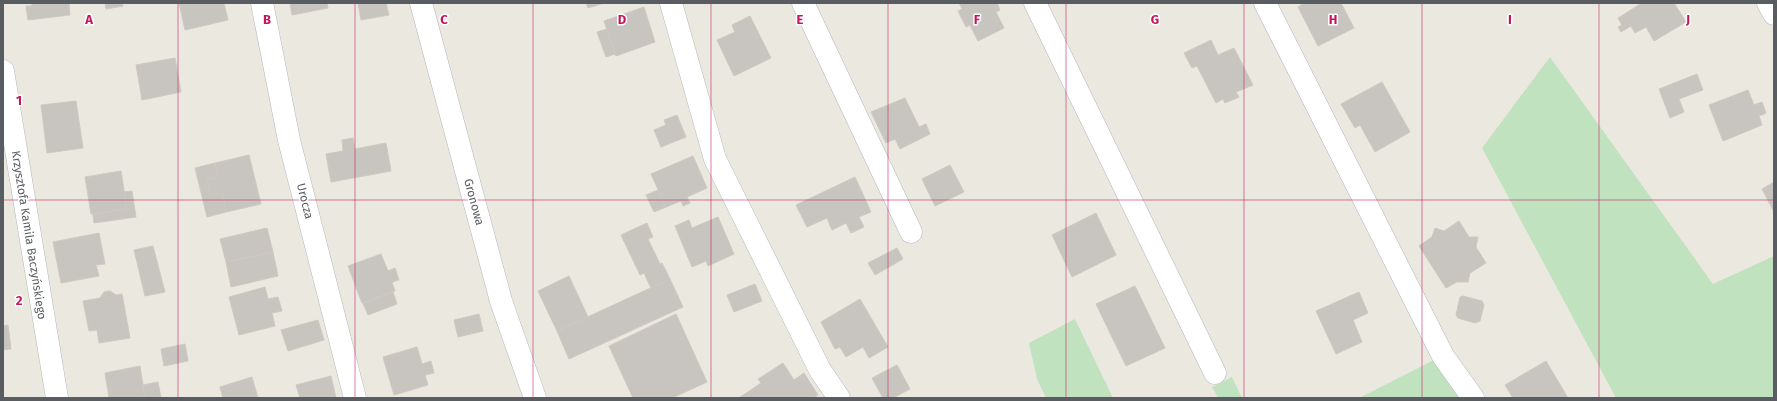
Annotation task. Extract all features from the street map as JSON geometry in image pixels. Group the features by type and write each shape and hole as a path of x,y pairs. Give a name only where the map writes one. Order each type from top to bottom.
{"street":[{"name":"Urocza","path":"262,3 289,140 355,398"},
{"name":"Gronowa","path":"421,3 501,301 535,398"},
{"path":"671,3 714,159 820,370 839,398"},
{"path":"803,3 912,232"},
{"path":"1035,3 1215,374"},
{"path":"1265,3 1443,356 1472,398"},
{"path":"1768,3 1774,14"},
{"name":"Krzysztofa Kamila Baczyńskiego","path":"3,71 57,398"}],"green space":[{"path":"1550,57 1713,284 1774,256 1774,398 1616,398 1482,148"},
{"path":"1075,319 1113,398 1046,398 1037,379 1029,343"},
{"path":"1434,360 1460,398 1359,398"},
{"path":"1232,377 1242,398 1218,398 1212,387"}],"building":[{"path":"31,3 69,3 70,15 28,20 26,6 32,6"},
{"path":"105,3 122,3 123,6 106,9"},
{"path":"179,3 224,3 228,20 185,30"},
{"path":"290,3 327,3 328,8 292,15"},
{"path":"358,3 386,3 389,15 361,20"},
{"path":"586,3 604,3 588,8"},
{"path":"959,3 997,3 1000,10 996,12 1004,28 978,41 970,25 966,27 958,11 962,9"},
{"path":"1305,3 1341,3 1354,28 1318,46 1298,7"},
{"path":"1642,3 1674,3 1686,22 1654,41 1646,27 1635,33 1631,26 1621,32 1618,27 1622,25 1618,18"},
{"path":"644,7 655,42 616,56 604,21"},
{"path":"750,16 771,58 734,76 717,40 735,32 732,25"},
{"path":"607,29 615,54 606,57 597,32"},
{"path":"1211,40 1218,55 1234,48 1253,85 1236,92 1239,97 1225,103 1223,99 1216,103 1197,66 1192,68 1184,53"},
{"path":"175,58 181,92 142,100 136,65"},
{"path":"1697,74 1703,90 1679,99 1684,112 1670,118 1659,89"},
{"path":"1382,82 1410,132 1375,152 1360,125 1355,128 1341,104"},
{"path":"1748,90 1754,105 1762,102 1766,113 1759,116 1762,125 1723,141 1709,105"},
{"path":"905,98 919,127 926,124 930,134 900,149 895,139 886,143 871,112"},
{"path":"76,101 83,148 47,153 41,105"},
{"path":"677,115 686,137 661,147 654,130 666,125 664,120"},
{"path":"353,138 355,149 386,143 391,171 331,182 326,154 343,151 342,140"},
{"path":"249,155 261,204 226,212 222,193 211,195 207,180 218,177 215,163"},
{"path":"693,156 707,188 687,197 690,203 683,206 681,201 666,207 651,174"},
{"path":"215,163 218,177 207,180 211,195 222,193 226,212 207,217 195,168"},
{"path":"950,165 964,192 935,206 922,179"},
{"path":"121,171 127,209 91,214 85,177"},
{"path":"855,177 871,212 859,217 864,227 851,233 846,223 832,230 827,218 807,227 796,205"},
{"path":"1774,182 1774,212 1762,189"},
{"path":"658,190 666,207 654,212 646,195"},
{"path":"132,191 136,217 94,223 93,214 127,209 124,192"},
{"path":"1096,213 1116,255 1072,277 1052,235"},
{"path":"718,217 734,254 708,266 706,261 692,267 675,226 689,220 692,228"},
{"path":"1459,221 1469,237 1478,237 1476,247 1486,263 1470,273 1468,282 1457,282 1446,288 1419,246 1432,237 1435,228 1444,231"},
{"path":"647,223 653,237 648,239 660,264 662,263 670,279 651,288 644,273 640,275 621,235"},
{"path":"267,228 273,252 226,262 220,239"},
{"path":"99,233 105,264 96,265 99,276 61,283 53,242"},
{"path":"153,246 165,292 145,296 134,250"},
{"path":"897,248 903,259 875,275 868,263"},
{"path":"273,252 278,276 231,287 226,262"},
{"path":"381,254 388,271 395,268 399,280 392,282 395,291 362,303 348,266"},
{"path":"569,276 588,317 557,331 538,291"},
{"path":"670,279 683,307 569,359 557,331"},
{"path":"755,284 762,301 734,312 727,295"},
{"path":"1135,286 1165,348 1126,366 1096,304"},
{"path":"265,287 268,299 278,297 282,311 272,313 275,326 239,335 229,297"},
{"path":"110,291 116,295 122,294 130,338 99,343 97,330 89,331 83,301 100,298 104,292"},
{"path":"393,292 397,304 368,315 363,303"},
{"path":"1359,292 1368,313 1353,320 1362,342 1336,354 1316,311"},
{"path":"1463,296 1482,301 1484,305 1480,321 1475,323 1458,318 1456,315 1460,297"},
{"path":"860,299 888,347 869,358 863,347 846,357 840,347 835,349 821,322"},
{"path":"479,314 483,331 458,337 454,320"},
{"path":"676,314 707,382 672,398 633,398 609,346"},
{"path":"318,320 324,340 288,351 281,330"},
{"path":"8,325 11,349 3,350 3,326"},
{"path":"185,344 188,361 164,366 161,349"},
{"path":"417,347 422,364 431,361 434,373 425,375 428,385 394,395 383,357"},
{"path":"1546,361 1568,398 1513,398 1505,385"},
{"path":"783,363 794,380 804,373 818,395 813,398 739,398 761,383 758,379"},
{"path":"897,365 910,389 893,398 883,398 872,378"},
{"path":"140,366 145,398 109,398 105,373"},
{"path":"331,376 336,398 300,398 296,385"},
{"path":"252,377 258,398 223,398 220,387"},
{"path":"158,382 161,398 145,398 143,385"}]}
